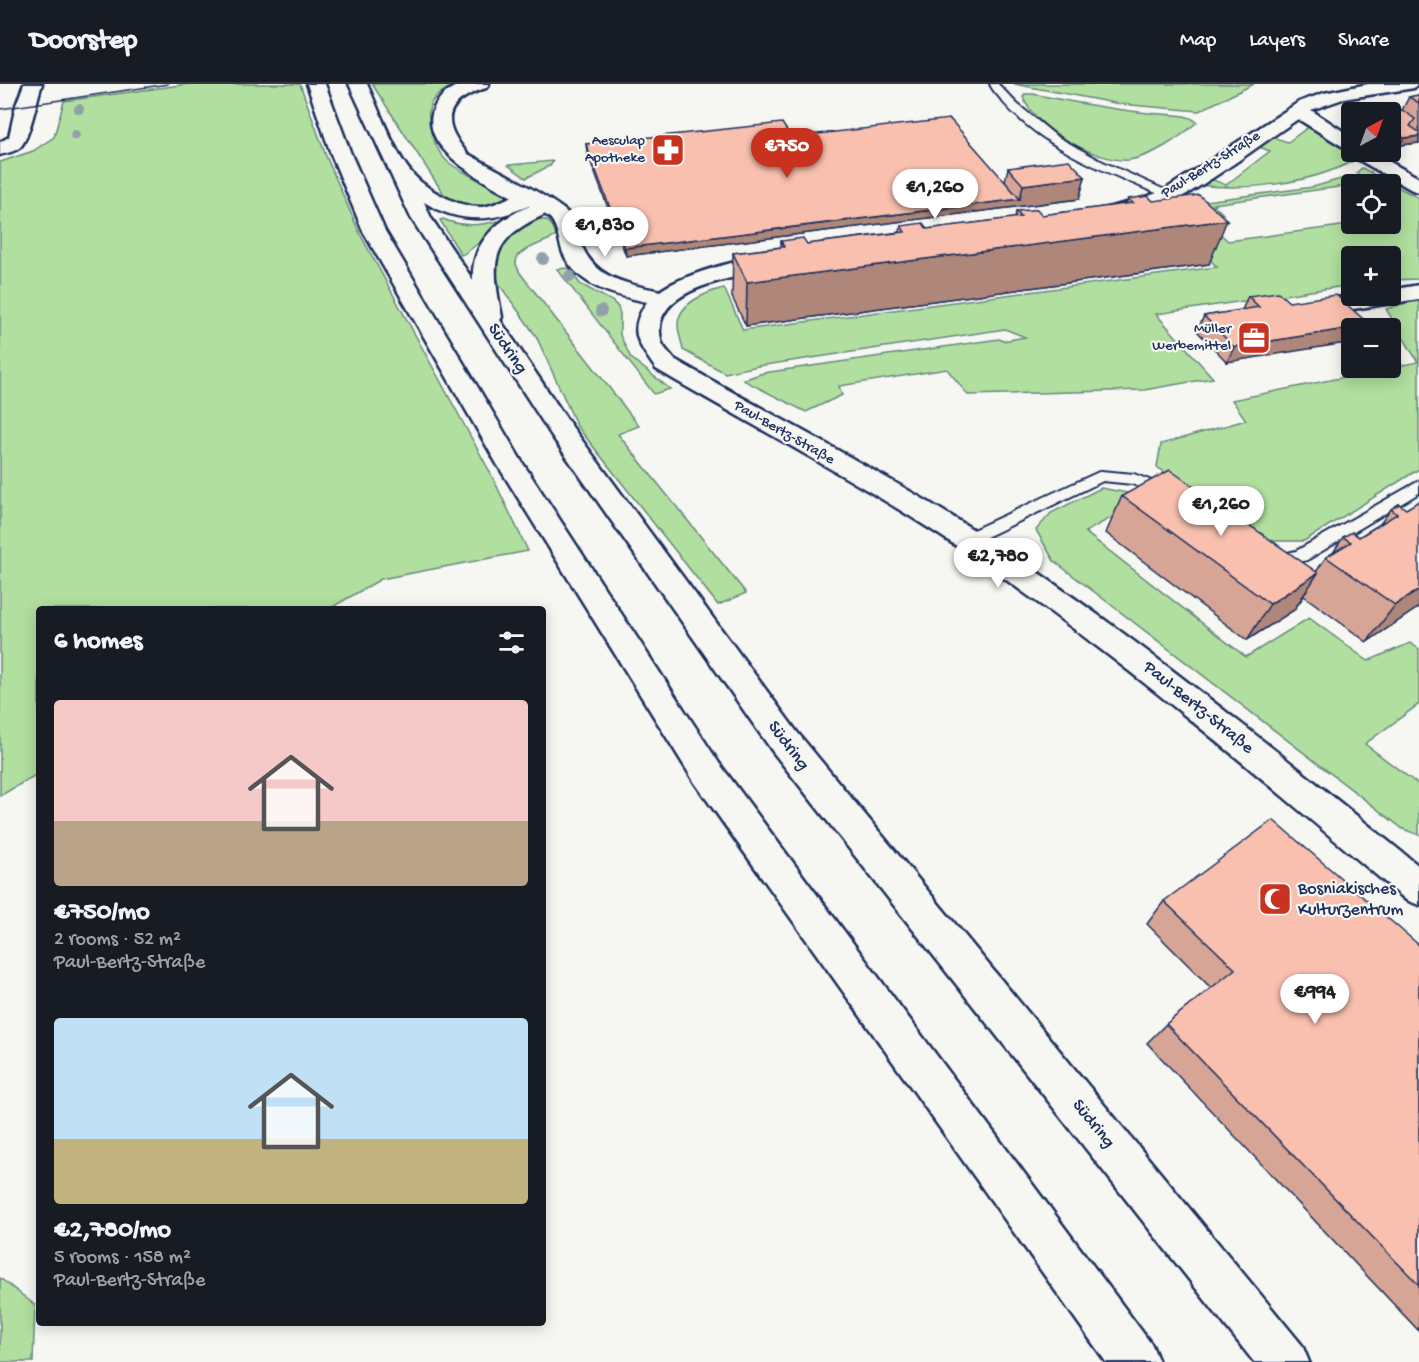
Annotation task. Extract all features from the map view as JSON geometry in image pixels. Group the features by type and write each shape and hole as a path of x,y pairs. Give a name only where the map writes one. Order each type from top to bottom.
{"main road":[{"path":"0,149 13,144 18,138 25,105 33,84"},
{"path":"316,84 341,154 374,231 510,464 707,773 1135,1362"},
{"name":"Südring","path":"358,84 420,218 561,430 784,742 1285,1362"},
{"path":"480,84 450,95 443,105 441,117 449,146 461,158 558,214 566,225 570,241 581,264 599,279 624,290 663,298 712,274 803,259"},
{"name":"Paul-Bertz-Straße","path":"1088,218 1137,207 1170,195 1298,110 1337,94 1408,84"},
{"path":"1298,110 1341,139"},
{"path":"1377,162 1417,184"},
{"path":"396,167 416,188 430,197 470,213 490,212 538,202"},
{"path":"493,327 485,275 488,249 492,240 538,202"},
{"path":"1327,306 1419,292"},
{"name":"Paul-Bertz-Straße","path":"663,298 648,319 649,341 666,364 968,539 1152,671 1419,888"}],"lane":[{"path":"994,85 1011,107 1042,133 1098,164 1170,195"},
{"path":"968,539 1101,477 1134,479 1178,500"},
{"path":"1255,553 1279,561 1301,556 1419,486"}],"green space":[{"path":"188,84 300,84 326,156 360,234 490,472 528,551 381,579 334,606 36,606 36,775 0,796 0,162 33,151 54,137 64,101"},
{"path":"372,84 459,84 438,95 430,106 430,128 435,144 448,162 509,197 507,204 461,214 445,196"},
{"path":"1014,84 1254,84 1199,111 1120,104"},
{"path":"1025,94 1113,109 1180,115 1197,122 1183,134 1157,150 1129,160 1116,159 1084,149 1053,131 1029,108 1023,97"},
{"path":"1311,125 1341,145 1341,162 1351,162 1317,175 1277,184 1236,187 1197,185 1208,178 1226,185 1270,151 1259,147 1272,137 1288,142"},
{"path":"553,161 551,165 526,178 508,165"},
{"path":"1362,168 1373,174 1357,174"},
{"path":"1341,179 1341,187 1213,204 1223,214 1205,201 1313,187"},
{"path":"1401,189 1419,198 1419,279 1401,280 1401,246 1341,246 1341,286 1156,314 1213,378 1144,390 968,395 947,369 839,386 842,395 806,412 743,380 763,373 1025,337 1005,329 725,373 683,350 678,325 679,317 688,305 710,292 724,288 743,330 1217,267 1181,230 1186,202 1228,241 1341,226 1341,234 1401,234"},
{"path":"541,219 548,221 557,231 555,237 517,256 516,264 520,273 639,426 618,434 746,593 718,605 577,426 536,336 499,284 489,265 499,249 515,230 531,221"},
{"path":"440,220 463,224 477,225 497,221 503,224 461,255"},
{"path":"569,268 580,284 612,301 618,307 620,335 631,358 670,389 654,394 557,269"},
{"path":"1419,299 1419,469 1304,541 1273,541 1230,523 1157,467 1161,444 1246,420 1232,400 1341,378 1401,378 1401,365 1418,362 1401,334 1401,318 1391,318 1386,309"},
{"path":"1101,488 1149,497 1085,532 1246,657 1309,618 1368,661 1410,643 1419,649 1419,704 1365,744 1419,785 1419,835 1403,829 1054,561 1036,530 1051,513"},
{"path":"0,1278 35,1305 33,1362 0,1362"}],"building":[{"path":"1419,95 1419,103 1409,97"},
{"path":"1401,110 1415,119 1410,126 1419,132 1419,136 1404,138 1401,136"},
{"path":"950,119 1020,199 625,248 586,144 782,123 791,137"},
{"path":"1069,160 1085,177 1023,185 1008,168"},
{"path":"1199,195 1227,220 747,282 733,253 784,247 781,241 803,238 807,244 905,232 901,226 923,223 927,229 1021,217 1016,211 1037,209 1042,215 1133,203 1128,199 1148,196 1153,201"},
{"path":"1278,292 1289,302 1336,295 1341,299 1341,306 1348,306 1362,318 1341,318 1341,330 1234,347 1204,316 1259,307 1248,296"},
{"path":"1170,470 1318,573 1270,604 1122,496"},
{"path":"1419,501 1419,590 1395,605 1326,557 1351,542 1343,537 1352,532 1359,537 1397,514 1391,509 1399,504 1406,509"},
{"path":"1273,820 1419,945 1419,1285 1166,1024 1235,969 1164,901"}],"tram line":[{"path":"0,109 168,84"}],"place":[{"name":"Aesculap Apotheke","path":"668,150"},
{"name":"Müller Werbemittel","path":"1254,338"},
{"name":"Bosniakisches Kulturzentrum","path":"1275,899"}]}
